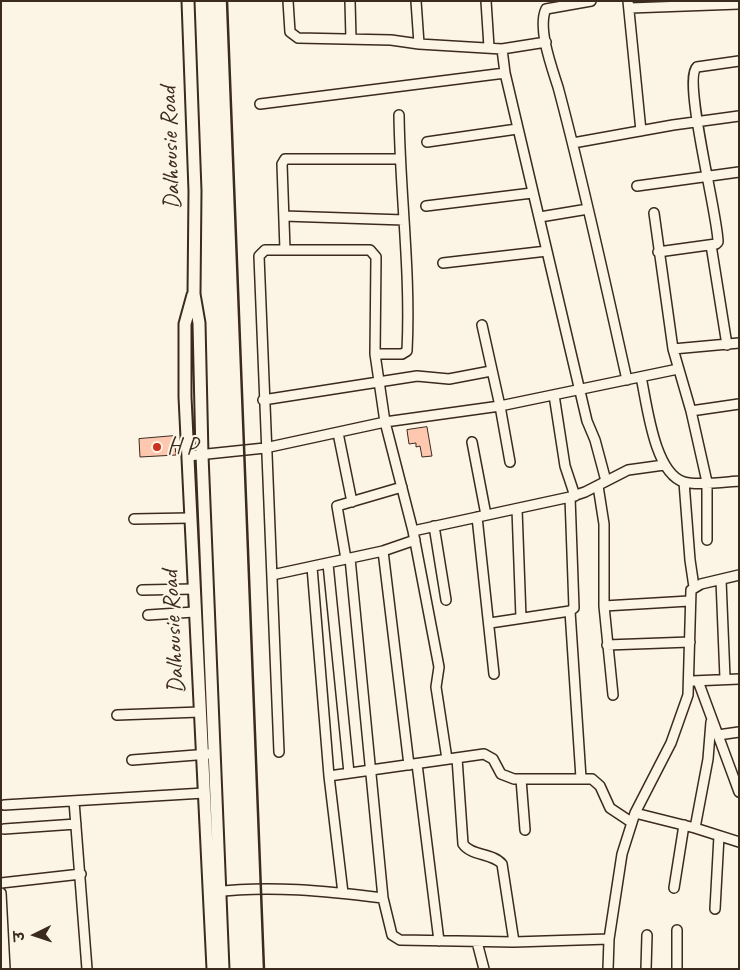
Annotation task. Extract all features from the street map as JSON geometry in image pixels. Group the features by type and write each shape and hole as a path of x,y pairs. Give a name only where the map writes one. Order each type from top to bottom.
{"street":[{"name":"Dalhousie Road","path":"188,1 195,192 194,294 199,323 208,754 214,892 213,969"},
{"path":"288,1 289,28 295,37 391,40 419,44 502,48 546,42"},
{"path":"350,1 351,39"},
{"path":"416,1 419,44"},
{"path":"486,1 489,47"},
{"path":"591,1 546,9 544,19 546,42 573,143 627,380"},
{"path":"641,130 629,5 739,4"},
{"path":"502,48 505,73 517,129 532,193 540,217 602,483 605,539 604,606 613,695"},
{"path":"658,252 716,244 718,237 697,122 692,75 694,69 702,65 739,61"},
{"path":"260,104 505,73"},
{"path":"375,354 402,354 408,352 408,287 399,115"},
{"path":"573,143 641,130 739,116"},
{"path":"427,142 517,129"},
{"path":"285,250 282,164 285,159 400,159"},
{"path":"637,186 739,172"},
{"path":"426,206 532,193"},
{"path":"540,217 588,210"},
{"path":"654,213 673,349 691,410 706,482 707,540"},
{"path":"284,216 404,220"},
{"path":"711,245 727,344"},
{"path":"279,752 263,400 259,256 265,250 370,250 375,252 375,354 385,422 414,535 439,667 436,687 447,759"},
{"path":"443,263 547,251"},
{"name":"Dalhousie Road","path":"194,294 185,324 194,612 200,712 208,754 204,793 223,969"},
{"path":"482,325 510,462"},
{"path":"673,349 739,343"},
{"path":"188,456 265,448 385,422 500,406 678,369"},
{"path":"263,400 417,376 449,379 490,371"},
{"path":"641,377 659,454 664,465 684,482 739,481"},
{"path":"490,622 570,611 575,606 573,496 565,466 554,395"},
{"path":"691,410 739,404"},
{"path":"338,433 352,502"},
{"path":"472,442 482,516 494,674"},
{"path":"272,575 383,551 434,526 573,496 628,470 664,465"},
{"path":"684,482 694,586 689,602 690,642 694,681 711,716 739,792"},
{"path":"402,487 340,504 336,509 348,559 383,898 390,931 394,938 440,941 514,942 609,939"},
{"path":"517,508 521,618"},
{"path":"134,519 190,518"},
{"path":"434,526 446,600"},
{"path":"383,551 440,941"},
{"path":"328,564 349,773"},
{"path":"312,567 329,776 343,893"},
{"path":"694,586 739,575"},
{"path":"721,580 725,678"},
{"path":"142,590 194,589"},
{"path":"604,606 689,602"},
{"path":"570,611 581,778"},
{"path":"148,615 194,612"},
{"path":"607,645 690,642"},
{"path":"694,681 725,678 739,679"},
{"path":"608,969 609,939 618,872 633,818 671,743 694,681"},
{"path":"117,715 200,712"},
{"path":"695,828 708,759 711,716"},
{"path":"718,735 739,732"},
{"path":"132,760 208,754"},
{"path":"329,776 488,755 501,774 521,779 581,778 597,782 610,808 633,818 684,825 739,842"},
{"path":"457,758 463,844 467,848 494,858 502,864 514,942"},
{"path":"521,779 525,830"},
{"path":"4,805 204,793"},
{"path":"74,801 87,969"},
{"path":"4,829 76,824"},
{"path":"674,888 684,825"},
{"path":"715,909 719,836"},
{"path":"1,883 81,874"},
{"path":"214,892 262,889 343,893 383,898"},
{"path":"1,893 5,969"},
{"path":"677,930 677,969"},
{"path":"646,969 647,935"},
{"path":"477,942 484,969"}],"building":[{"path":"427,427 432,456 422,457 420,446 416,447 416,443 409,444 407,430"},
{"name":"H P","path":"174,436 176,455 140,457 139,439"}],"railway":[{"path":"227,1 264,969"}],"place":[{"name":"H P","path":"157,447"}]}
